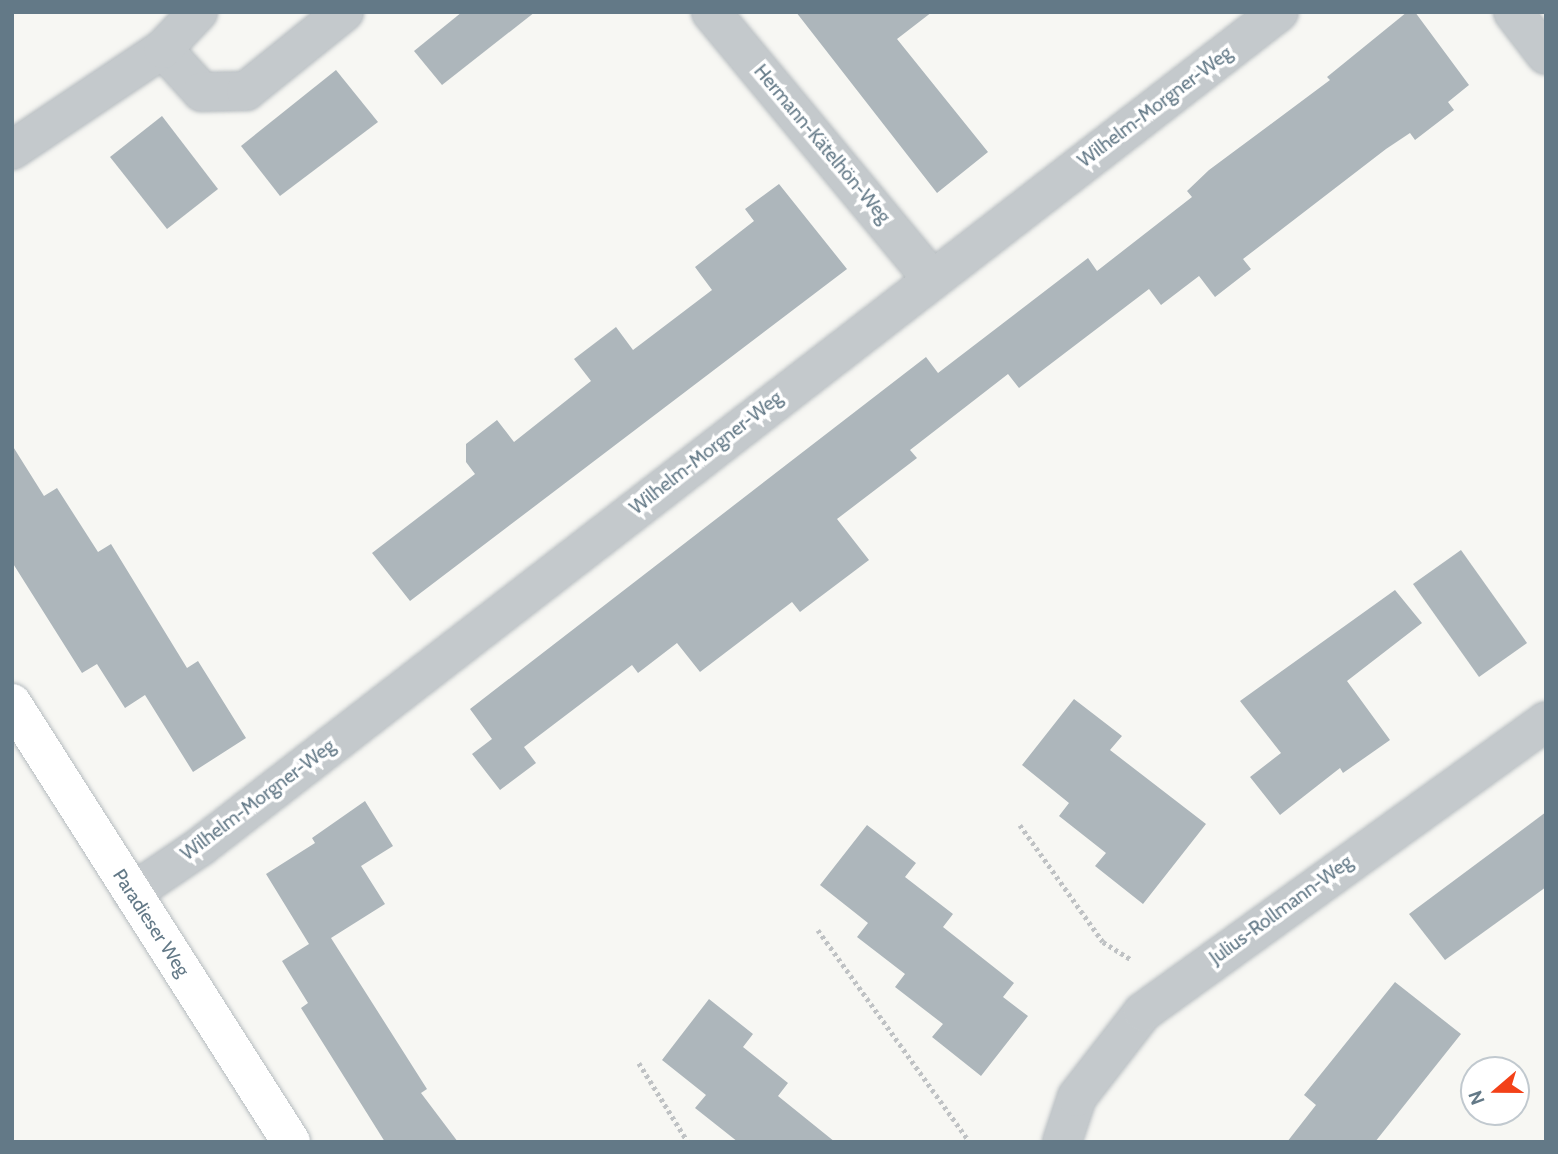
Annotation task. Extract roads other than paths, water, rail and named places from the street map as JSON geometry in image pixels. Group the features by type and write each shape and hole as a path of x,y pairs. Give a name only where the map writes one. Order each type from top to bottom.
{"street":[{"path":"12,150 163,49 198,12"},
{"path":"163,49 201,92 246,91 344,12"},
{"name":"Hermann-Kätelhön-Weg","path":"711,12 931,278"},
{"name":"Wilhelm-Morgner-Weg","path":"132,893 200,847 931,278 1279,12"},
{"path":"1513,12 1546,55"},
{"name":"Paradieser Weg","path":"12,703 291,1142"},
{"name":"Julius-Rollmann-Weg","path":"1062,1142 1077,1097 1143,1012 1173,987 1546,721"}]}
